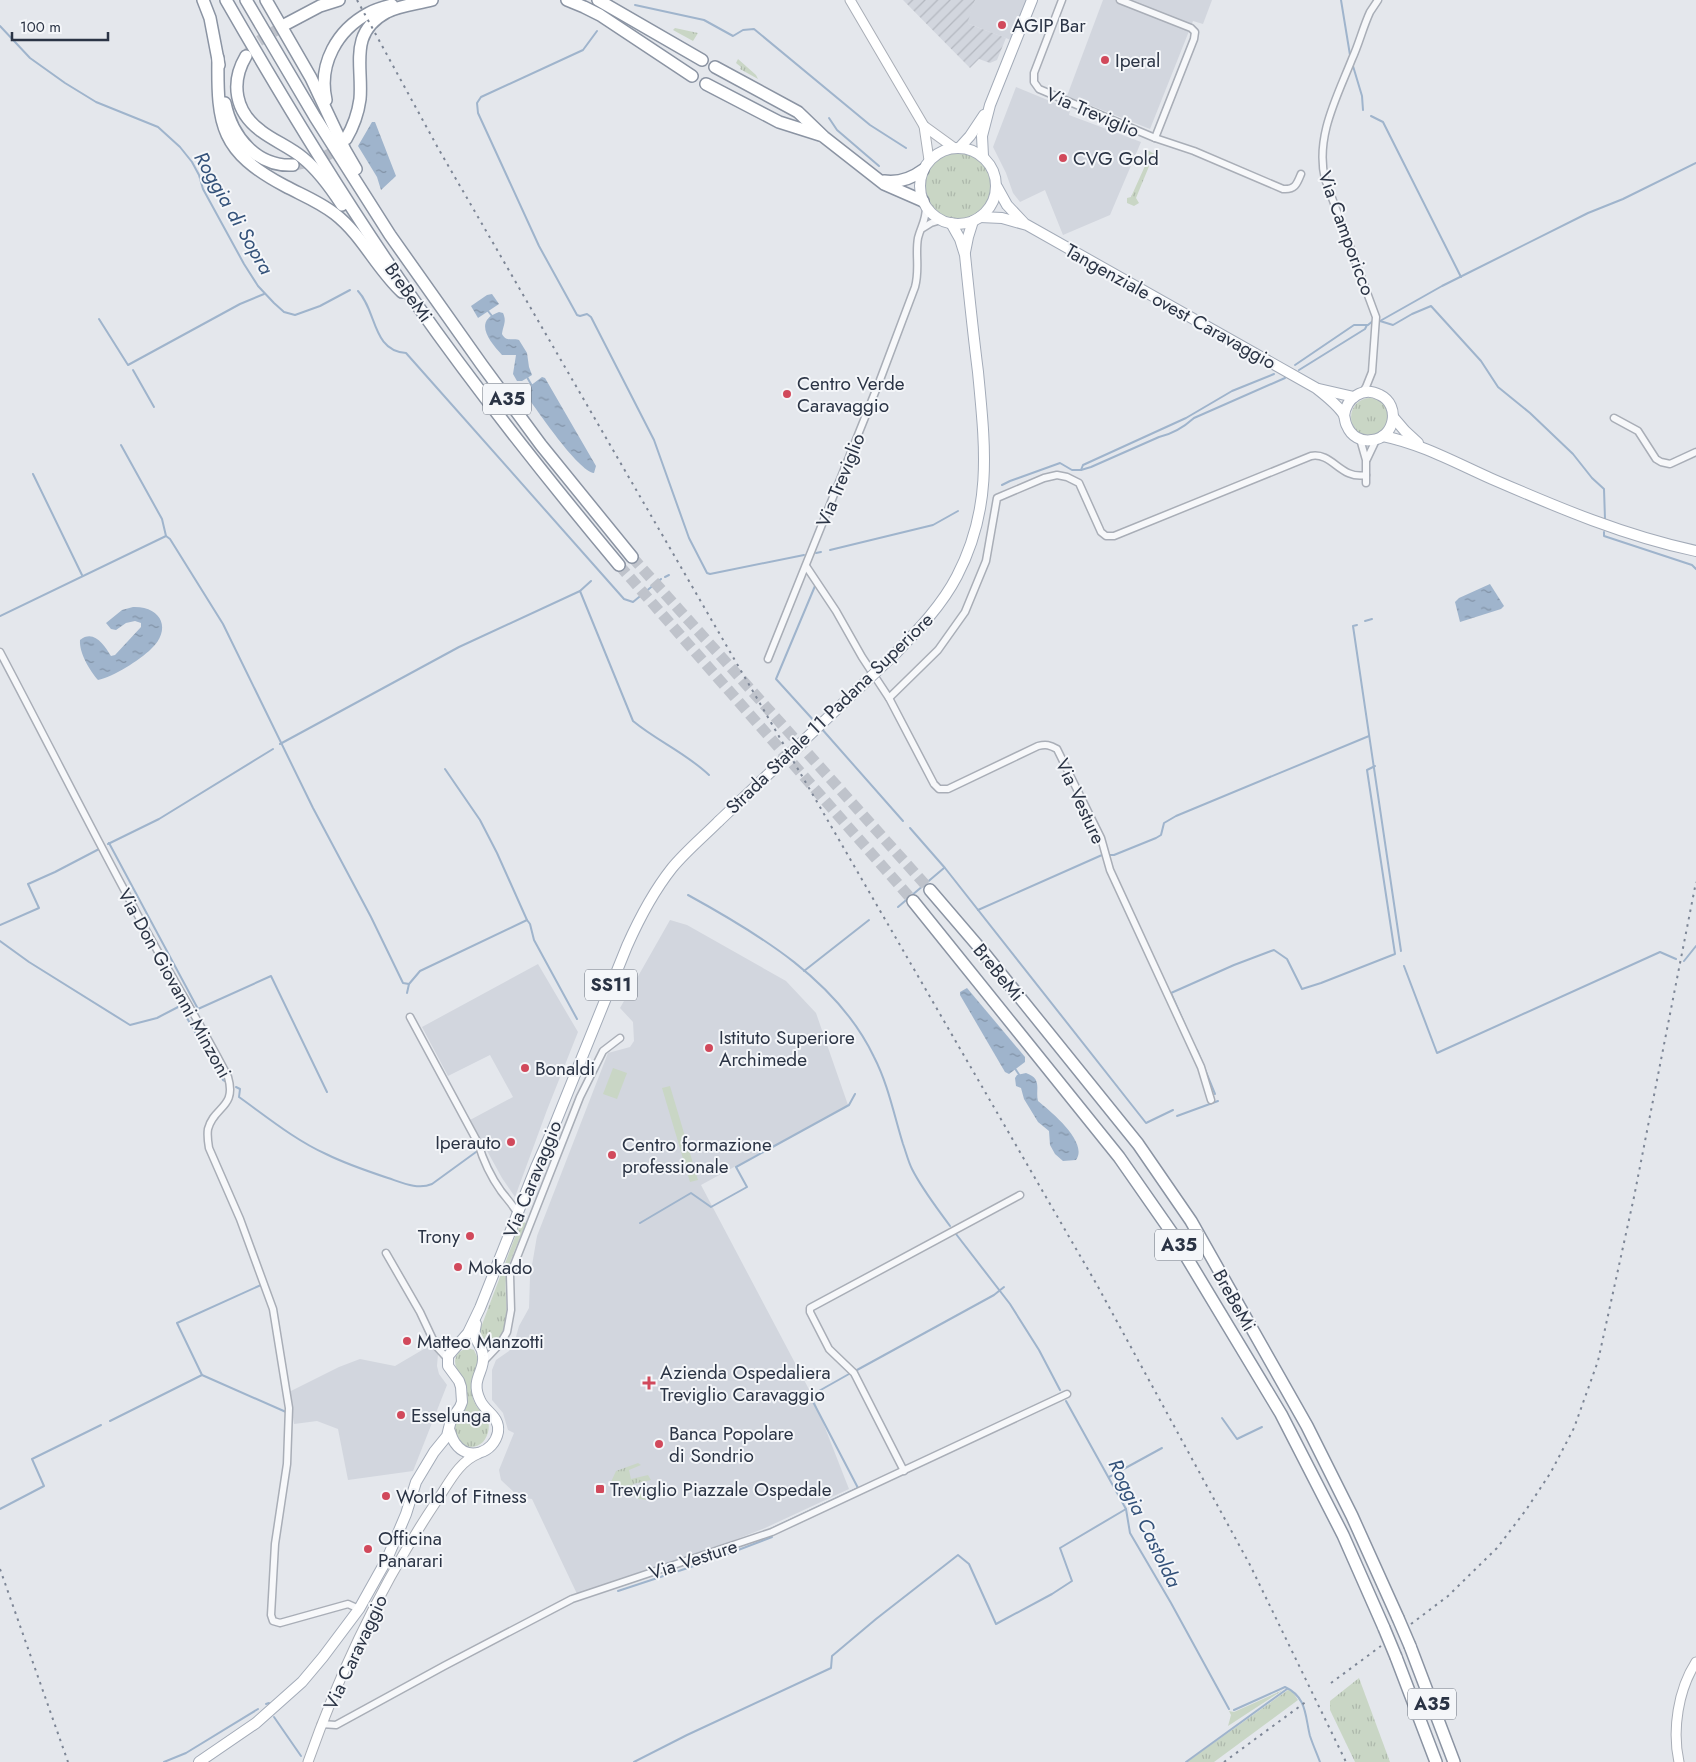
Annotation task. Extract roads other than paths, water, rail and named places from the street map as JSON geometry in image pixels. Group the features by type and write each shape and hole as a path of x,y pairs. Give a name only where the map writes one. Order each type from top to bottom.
{"highway":[{"path":"203,0 210,18 226,109 231,123 239,137 254,154 280,165 293,165"},
{"name":"BreBeMi","path":"226,0 300,125 392,269 527,452 619,566"},
{"name":"BreBeMi","path":"246,0 319,124 390,235 541,445 632,557"},
{"path":"266,0 311,78 345,150 365,184 390,235"},
{"path":"286,24 320,6 339,0"},
{"path":"330,117 325,98 324,77 330,54 340,37 357,21 375,10 398,3 432,0"},
{"path":"346,139 354,125 358,109 360,90 359,55 368,28 392,10 432,0"},
{"path":"567,0 584,6 692,76"},
{"path":"598,0 702,60"},
{"path":"246,56 238,71 236,82 236,94 244,113 259,129 301,156 319,173 374,252 392,269"},
{"path":"218,58 220,115 227,136 239,154 262,173 335,214 354,232 385,275 416,303"},
{"path":"716,67 798,112 824,136 878,179 924,204"},
{"path":"706,84 779,122 824,136"},
{"path":"878,179 890,182 903,180 914,176 926,165"},
{"name":"BreBeMi","path":"930,890 984,953 1132,1137 1191,1221 1311,1435 1352,1516 1410,1646 1454,1762"},
{"name":"BreBeMi","path":"913,901 1119,1156 1172,1233 1281,1414 1343,1535 1396,1657 1436,1762"}],"main road":[{"path":"983,156 982,136 990,106 1032,0"},
{"path":"956,147 970,149 983,156 993,170 996,185 994,201 988,210 977,219 965,224 946,222 924,204 920,185 926,165 942,151 956,147 970,136 990,106"},
{"name":"Tangenziale ovest Caravaggio","path":"996,185 1007,205 1027,225"},
{"name":"Tangenziale ovest Caravaggio","path":"977,219 1002,218 1027,225 1316,388 1344,416 1350,431 1360,439"},
{"name":"Strada Statale 11 Padana Superiore","path":"965,255 968,237 977,219"},
{"name":"Strada Statale 11 Padana Superiore","path":"573,1078 639,919 654,893 674,865 896,653 935,610 957,577 974,537 983,492 985,467 984,431 965,255 960,240 946,222"},
{"name":"Tangenziale ovest Caravaggio","path":"1316,388 1358,395 1371,392 1380,394"},
{"path":"1380,394 1390,403 1393,417 1424,448"},
{"path":"1344,416 1348,404 1358,395"},
{"path":"1360,439 1369,441 1380,438 1389,430 1393,417"},
{"path":"1380,438 1424,448 1600,524 1651,540 1696,551"},
{"name":"Via Caravaggio","path":"478,1454 493,1445 498,1429 494,1416 482,1405 477,1392 477,1378 483,1362 483,1355 474,1331 480,1308 517,1207 573,1078"},
{"name":"Via Caravaggio","path":"199,1762 256,1723 302,1682 323,1658 359,1609 387,1559 416,1482 426,1463 445,1440 452,1417 460,1407 462,1402 459,1381 450,1371 448,1356 468,1333 480,1308"},
{"path":"457,1344 469,1341 479,1346"},
{"path":"449,1429 454,1443 460,1449"},
{"path":"426,1463 441,1451 451,1448 478,1454"}],"street":[{"path":"850,0 924,126 956,147"},
{"name":"Via Treviglio","path":"1063,0 1034,73 1036,86 1039,89 1154,138 1194,151 1283,189 1289,190 1294,188 1301,174"},
{"path":"1120,0 1191,28 1195,32 1194,39 1154,138"},
{"name":"Via Camporicco","path":"1370,0 1370,12"},
{"name":"Via Camporicco","path":"1378,0 1370,12 1336,100 1322,142 1322,164 1325,179 1374,308 1376,317 1372,372 1373,381 1380,394"},
{"path":"924,126 926,165"},
{"name":"Via Treviglio","path":"807,563 915,287 918,272 918,242 926,218 924,204"},
{"path":"922,229 931,223 946,222"},
{"name":"Via Camporicco","path":"1358,395 1366,387 1372,372"},
{"path":"1614,418 1638,431 1656,459 1661,462 1670,464 1696,452"},
{"path":"1366,460 1380,438"},
{"path":"1360,439 1366,460 1366,483"},
{"path":"889,698 938,650 965,612 986,561 998,498 1044,478 1057,475 1067,477 1079,483 1101,532 1106,536 1114,536 1311,456 1319,455 1324,457 1341,470 1352,475 1366,475"},
{"path":"768,659 807,563"},
{"name":"Via Vesture","path":"807,563 889,698 934,784 938,788 944,790 960,784 1038,746 1045,744 1051,745 1056,749 1101,838 1110,870 1201,1067 1210,1100"},
{"name":"Via Don Giovanni Minzoni","path":"0,652 110,865 228,1077 231,1093 229,1099 215,1116 208,1129 208,1143 240,1219 274,1309 289,1408 288,1464 275,1544 271,1615 274,1621 280,1622 348,1604 359,1609"},
{"path":"410,1018 478,1144 482,1156 495,1180 502,1192 517,1207"},
{"path":"483,1362 505,1338 511,1310 510,1275 586,1083 603,1051 620,1038"},
{"path":"904,1471 854,1373 829,1348 810,1312 810,1308 1020,1195"},
{"name":"Via Caravaggio","path":"386,1252 420,1312 436,1346 447,1358 448,1362"},
{"path":"434,1341 457,1344"},
{"path":"479,1346 487,1348 500,1344"},
{"name":"Via Vesture","path":"321,1724 336,1725 572,1599 772,1532 1067,1394"},
{"name":"Via Caravaggio","path":"458,1470 462,1457 460,1449"},
{"name":"Via Caravaggio","path":"308,1762 321,1724 351,1655 387,1584 410,1543 458,1470 466,1461 478,1454"},
{"path":"1679,1762 1676,1725 1679,1704 1684,1685 1696,1662"}],"water":[{"path":"372,122 375,122 396,176 381,190 377,177 358,146"},
{"path":"492,294 499,304 478,318 471,306 487,295"},
{"path":"499,312 503,313 505,319 502,334 507,339 519,340 527,353 532,375 522,381 517,381 513,374 516,355 502,355 492,344 486,332 485,326 487,321 491,316"},
{"path":"542,377 545,378 596,466 594,473 587,470 568,451 526,395 524,391"},
{"path":"1490,584 1504,606 1501,609 1460,622 1455,602 1459,598"},
{"path":"133,607 151,610 157,615 161,620 161,634 151,649 140,658 126,668 98,680 83,656 80,640 85,637 94,637 102,643 111,656 115,655 141,627 141,623 135,621 126,623 116,630 111,629 106,623 122,610"},
{"path":"967,988 1025,1057 1025,1062 1009,1074 1005,1072 960,995 960,992"},
{"path":"1026,1073 1035,1078 1038,1101 1059,1119 1073,1136 1079,1153 1076,1160 1063,1161 1055,1154 1050,1145 1049,1131 1038,1122 1024,1099 1021,1088 1016,1086 1015,1078 1017,1075"}],"waterway":[{"path":"1341,0 1350,55"},
{"path":"635,5 704,20 733,36 743,30 754,29 870,125 906,148"},
{"name":"Roggia di Sopra","path":"0,26 30,58 65,83 96,102 158,127 180,147 192,162 199,175 203,189 244,264 258,286 284,312 295,315 320,306 350,290"},
{"path":"597,31 583,50 481,97 477,103 478,113 539,246 577,315 587,314 591,317 654,440 689,538 707,573 710,574 804,555"},
{"path":"1353,66 1362,96 1363,110"},
{"path":"1371,116 1383,122 1461,277"},
{"path":"829,118 837,130 879,166"},
{"path":"1380,321 1442,286 1588,213 1623,199 1696,163"},
{"path":"358,291 369,309 376,329 387,345 395,351 406,353 624,599 633,602 661,579"},
{"path":"99,319 128,365 240,304 264,294"},
{"path":"1380,321 1393,325 1431,306 1481,361 1498,387 1530,413 1573,454 1592,478 1604,489 1605,519"},
{"path":"488,311 492,316"},
{"path":"1295,365 1354,325 1368,325 1374,320"},
{"path":"1299,370 1365,329 1367,325"},
{"path":"133,370 154,407"},
{"path":"1002,485 1060,463 1072,470 1081,470 1083,465 1186,418 1232,391 1274,374"},
{"path":"527,377 532,386"},
{"path":"1081,470 1173,432 1194,418 1285,378"},
{"path":"121,445 162,519 166,536 170,539 223,624 313,808 371,917 403,983 409,984"},
{"path":"33,474 82,575"},
{"path":"830,550 933,525 958,511"},
{"path":"1604,532 1604,536 1692,565 1696,569"},
{"path":"0,616 166,536"},
{"path":"816,553 821,552"},
{"path":"665,577 669,575"},
{"path":"280,744 459,647 580,591 591,581"},
{"path":"815,586 776,679 816,723"},
{"path":"580,591 633,721 691,760 709,775"},
{"path":"1365,621 1372,619"},
{"path":"1357,625 1353,626 1401,951"},
{"path":"821,728 903,821"},
{"path":"1107,855 1114,855 1156,838 1161,835 1164,823 1176,816 1369,736"},
{"path":"108,844 159,819 273,749"},
{"path":"1185,1025 1171,993 1271,951 1274,950 1287,959 1302,989 1395,954 1367,770 1375,766"},
{"path":"445,769 480,820 527,920"},
{"path":"910,828 945,868 1146,1123 1173,1110"},
{"path":"109,843 198,1009 271,976 327,1092"},
{"path":"0,925 39,908 28,884 101,848"},
{"path":"978,910 1102,855"},
{"path":"898,907 944,868"},
{"name":"Roggia Castolda","path":"688,895 769,943 794,962 840,1005 859,1030 879,1067 912,1169 950,1226"},
{"path":"407,993 409,984 420,971 527,920 530,924 534,940 577,1019"},
{"path":"804,971 869,920"},
{"path":"0,941 29,962 130,1025 157,1018 180,1006 223,1080 227,1082"},
{"path":"1684,961 1696,946"},
{"path":"1404,966 1437,1053 1660,952 1676,959"},
{"path":"1197,1050 1215,1094"},
{"path":"1014,1067 1020,1076"},
{"path":"236,1087 240,1089 239,1097 303,1142 341,1161 405,1184 416,1186 432,1184 476,1152"},
{"path":"640,1223 691,1193 711,1207 747,1187 736,1167 849,1105 855,1094"},
{"path":"1177,1116 1218,1101"},
{"name":"Roggia Castolda","path":"956,1234 1010,1304 1039,1350 1060,1390"},
{"path":"202,1375 177,1323 261,1285"},
{"path":"857,1370 994,1295 1004,1287"},
{"path":"771,1529 858,1488 810,1396 849,1374"},
{"path":"110,1421 202,1375 286,1412"},
{"name":"Roggia Castolda","path":"1066,1401 1126,1509 1130,1533 1229,1709"},
{"path":"1222,1418 1237,1439 1262,1427"},
{"path":"0,1509 44,1486 32,1459 101,1425"},
{"path":"1109,1477 1162,1448"},
{"path":"634,1762 687,1735 831,1668 832,1656 958,1555 969,1564 996,1624 1072,1581 1060,1548 1126,1509"},
{"path":"618,1591 712,1560 772,1537"},
{"name":"Roggia Castolda","path":"1234,1710 1285,1687 1292,1691 1304,1708 1310,1736 1320,1762"},
{"path":"1186,1762 1287,1689"},
{"path":"164,1762 186,1753 258,1709"},
{"path":"274,1717 301,1756"}],"tunnel":[{"path":"248,53 259,41 286,24"},
{"path":"293,165 320,158 332,152 343,143"},
{"path":"632,557 930,890"},
{"path":"619,565 913,901"}],"railway":[{"path":"357,0 438,148 1097,1285 1250,1565 1346,1762"},
{"path":"1411,1624 1448,1596 1497,1548 1526,1510 1551,1472 1574,1428 1598,1361 1634,1197 1696,882"},
{"path":"0,1569 68,1762"},
{"path":"1331,1683 1381,1646"},
{"path":"1224,1762 1307,1701"}],"place":[{"name":"AGIP Bar","path":"1002,25"},
{"name":"Iperal","path":"1105,60"},
{"name":"CVG Gold","path":"1063,158"},
{"name":"Centro Verde Caravaggio","path":"787,394"},
{"name":"Istituto Superiore Archimede","path":"709,1048"},
{"name":"Bonaldi","path":"525,1068"},
{"name":"Iperauto","path":"511,1142"},
{"name":"Centro formazione professionale","path":"612,1155"},
{"name":"Trony","path":"470,1236"},
{"name":"Mokado","path":"458,1267"},
{"name":"Matteo Manzotti","path":"407,1341"},
{"name":"Azienda Ospedaliera Treviglio Caravaggio","path":"649,1383"},
{"name":"Esselunga","path":"401,1415"},
{"name":"Banca Popolare di Sondrio","path":"659,1444"},
{"name":"Treviglio Piazzale Ospedale","path":"600,1489"},
{"name":"World of Fitness","path":"386,1496"},
{"name":"Officina Panarari","path":"368,1549"}]}
